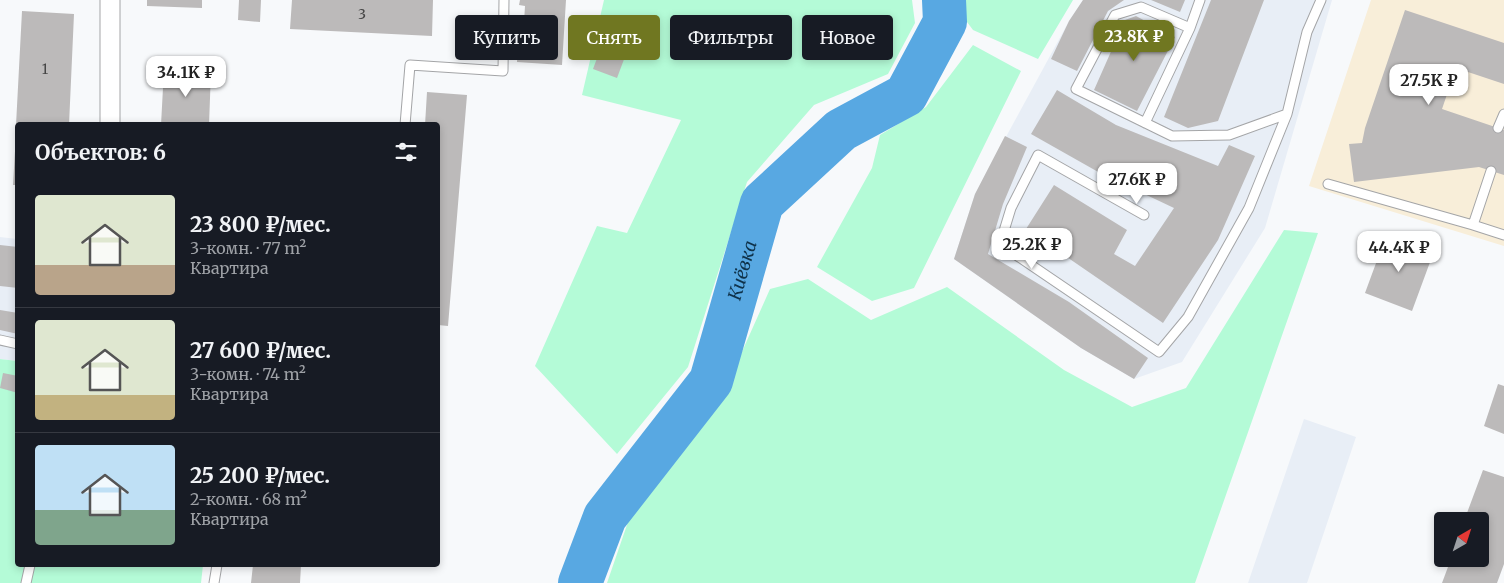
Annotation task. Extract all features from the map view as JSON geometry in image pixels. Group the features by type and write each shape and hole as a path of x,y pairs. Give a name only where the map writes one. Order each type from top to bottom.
{"street":[{"path":"110,0 110,122"}],"lane":[{"path":"405,122 410,65 503,71 504,0"},
{"path":"1145,122 1190,28 1200,0"},
{"path":"1144,215 1038,156 1011,208 1000,244 1159,352 1188,317 1249,208 1287,114 1307,32 1321,0"},
{"path":"1190,28 1141,7 1115,15 1076,89 1172,136 1229,136 1287,114"},
{"path":"1498,128 1504,114"},
{"path":"1473,225 1491,171"},
{"path":"1328,184 1504,235"},
{"path":"0,340 15,343"},
{"path":"26,583 30,567"},
{"path":"214,583 217,567"}],"shaded area":[{"path":"1083,0 1332,0 1265,228 1182,362 1134,379 1081,348 954,259 975,194 1069,21"},
{"path":"1371,0 1504,0 1504,246 1309,186"},
{"path":"0,237 15,239 15,361 0,359"},
{"path":"1304,419 1356,437 1307,583 1248,583"}],"green space":[{"path":"604,0 912,0 915,23 888,74 814,105 747,182 688,367 617,454 535,366 597,226 627,233 681,120 582,95 590,60 660,60 660,15 601,15"},
{"path":"959,0 1073,0 1038,59 973,30 961,14"},
{"path":"973,45 1021,71 914,288 872,301 817,267 872,168 880,135 926,107"},
{"path":"1284,230 1318,233 1195,583 607,583 629,519 719,403 770,289 808,279 871,320 947,287 1064,370 1132,407 1186,388"},
{"path":"0,359 15,361 15,567 203,567 201,583 0,583"}],"building":[{"path":"147,0 202,0 202,8 147,6"},
{"path":"239,0 261,0 260,22 238,20"},
{"path":"292,0 433,0 432,36 290,29"},
{"path":"520,0 566,0 562,65 517,62 517,60 558,60 558,15 524,15 525,6 519,5"},
{"path":"1083,0 1124,0 1108,11 1077,71 1051,59 1069,21"},
{"path":"1151,0 1185,0 1180,12"},
{"path":"1211,0 1264,0 1218,121 1188,128 1164,117"},
{"path":"1405,10 1504,43 1504,84 1456,68 1442,109 1504,130 1504,175 1479,167 1354,182 1349,144 1362,143 1365,128"},
{"path":"22,11 74,14 69,122 16,122"},
{"path":"1136,16 1175,37 1137,111 1094,90 1125,20"},
{"path":"596,60 624,60 617,78 593,69"},
{"path":"164,69 211,71 209,122 161,122"},
{"path":"1057,90 1116,125 1218,166 1229,145 1255,156 1218,240 1163,323 1026,229 1054,185 1127,230 1114,254 1135,266 1174,208 1100,173 1031,134"},
{"path":"427,92 467,95 448,326 440,325 440,122 425,122"},
{"path":"1005,136 1027,147 1003,204 988,254 1069,302 1148,358 1134,379 1081,348 954,259 975,194"},
{"path":"15,151 15,185 13,185"},
{"path":"1386,236 1433,254 1412,311 1365,293"},
{"path":"0,245 15,247 15,288 0,286"},
{"path":"0,310 15,312 15,333 0,330"},
{"path":"3,373 15,375 15,392 0,388"},
{"path":"1498,384 1504,386 1504,434 1484,426"},
{"path":"1483,470 1504,477 1504,564 1497,583 1442,583 1448,568 1489,568 1489,512 1467,512"},
{"path":"253,567 301,567 300,583 251,583"}],"waterway":[{"name":"Киёвка","path":"580,583 605,517 711,381 762,203 841,130 906,95 945,22 944,0"}]}
